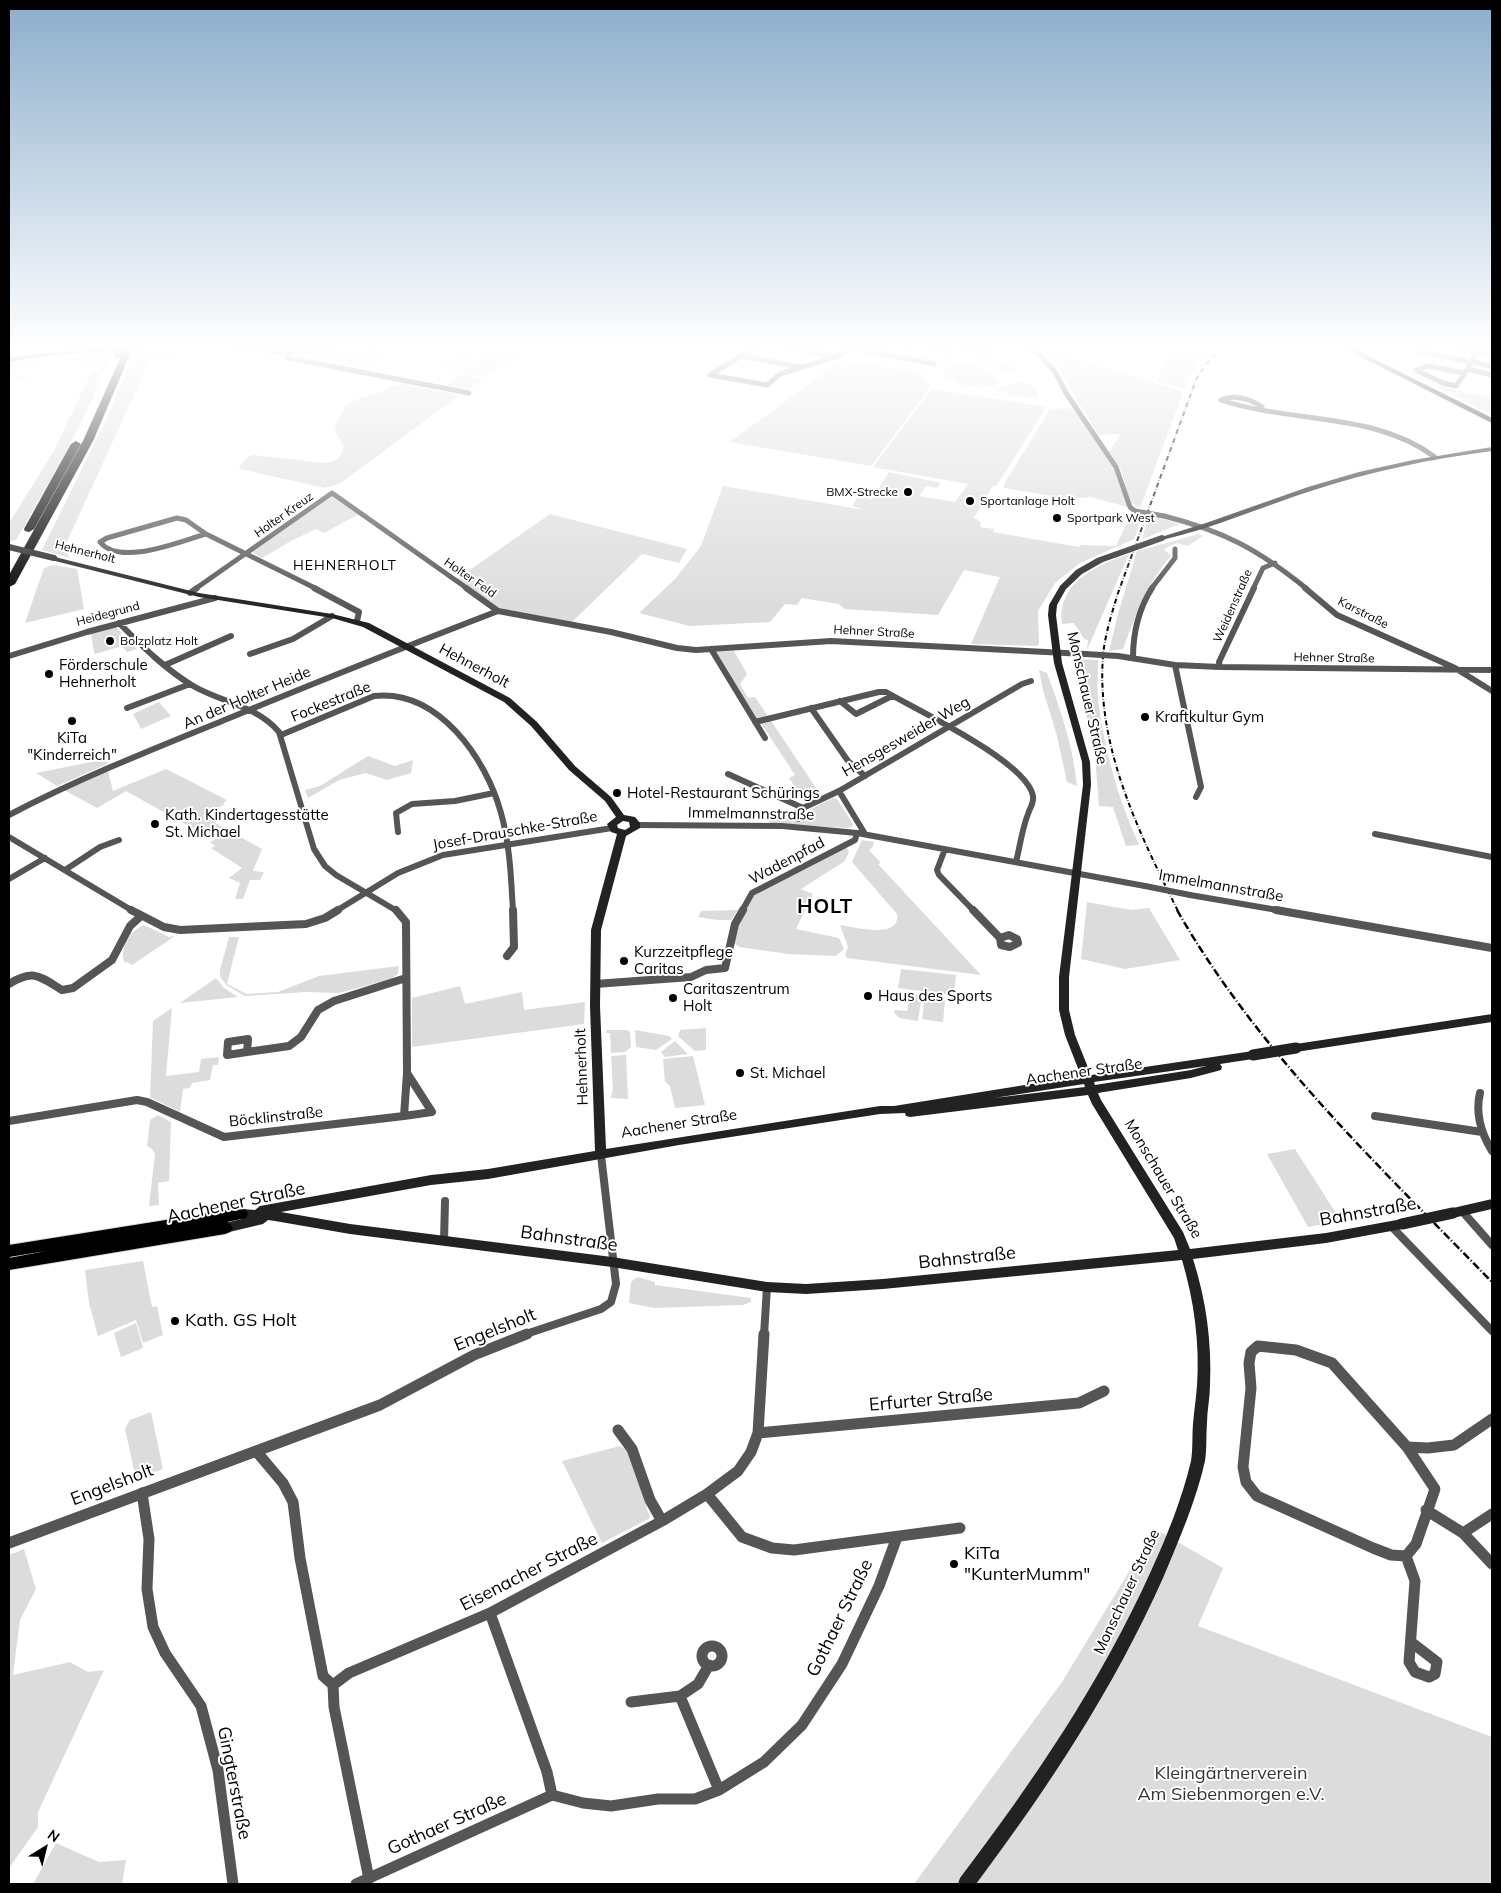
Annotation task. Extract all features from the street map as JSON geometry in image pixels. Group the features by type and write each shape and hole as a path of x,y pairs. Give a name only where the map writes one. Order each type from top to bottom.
{"highway":[{"path":"9,565 82,433"},
{"path":"9,584 71,475 92,433"}],"main road":[{"name":"Monschauer Straße","path":"966,1884 1004,1835 1098,1690 1133,1627 1175,1530 1200,1448 1204,1381 1203,1342 1198,1301 1187,1254 1179,1236 1100,1109 1070,1035 1064,1010 1064,977 1086,800 1086,762 1058,663 1053,629 1053,605 1071,579 1100,560 1162,538 1285,496 1358,474 1435,457 1492,450"},
{"name":"Monschauer Straße","path":"1162,538 1196,524 1206,524"},
{"name":"Hehnerholt","path":"9,547 190,593 357,621 404,647 488,688 507,700 534,724 572,768 608,799 621,818 632,819 636,826"},
{"path":"621,818 613,822 612,828 622,833 631,831 636,826"},
{"name":"Hehnerholt","path":"601,1154 595,984 597,924 622,833"},
{"name":"Aachener Straße","path":"9,1251 241,1214 431,1180 470,1177 601,1154 880,1110 910,1113 925,1112 1089,1085 1191,1074 1249,1056 1492,1018"},
{"name":"Aachener Straße","path":"9,1264 225,1228 355,1199 447,1184 470,1177"},
{"name":"Bahnstraße","path":"241,1214 276,1216 302,1222 612,1262 767,1287 833,1289 1319,1239 1397,1225 1492,1204"},
{"name":"Bahnstraße","path":"225,1228 302,1222"}],"street":[{"path":"1094,433 1116,467 1130,507 1134,511 1196,524"},
{"path":"1391,433 1405,438 1435,457"},
{"name":"Holter Kreuz","path":"190,593 332,493"},
{"name":"Holter Feld","path":"332,493 498,611 615,633"},
{"name":"Karstraße","path":"1164,516 1206,524 1275,562 1337,615 1455,668 1492,691"},
{"name":"Holter Kreuz","path":"206,534 125,554 107,550 100,542 107,538 177,518 186,520 206,534 350,606 359,612 357,621"},
{"path":"1133,658 1134,635 1139,616 1156,580 1175,558 1175,549"},
{"name":"Weidenstraße","path":"1220,667 1219,662 1262,568 1275,562"},
{"name":"Heidegrund","path":"9,656 119,623 214,598"},
{"name":"An der Holter Heide","path":"9,815 59,789 404,647 498,611"},
{"path":"250,654 268,649 317,627 332,616"},
{"path":"119,623 141,646 190,684 214,697 259,713 281,735 314,849 325,866 366,893 395,909 406,922 407,1073 404,1116"},
{"name":"Hehner Straße","path":"615,633 677,648 711,649 831,641 1118,656 1175,665 1220,667 1382,670 1455,668 1492,670"},
{"path":"165,665 231,636"},
{"path":"711,649 765,738"},
{"path":"1175,665 1201,787 1196,797"},
{"name":"Hensgesweider Weg","path":"803,808 839,791 1022,684 1031,681"},
{"path":"127,708 190,684"},
{"path":"754,722 879,692 886,692 1010,764 1022,776 1029,787 1034,802 1033,808 1028,813 1016,862"},
{"name":"Fockestraße","path":"281,735 374,696 385,694 396,696 428,708 457,731 485,771 494,793 508,844 514,947 507,956"},
{"path":"840,701 856,714 861,714 892,696"},
{"path":"811,708 848,761 865,776"},
{"path":"728,774 803,808 798,819"},
{"path":"839,791 861,833"},
{"path":"398,832 396,813 403,806 415,803 442,802 494,793"},
{"name":"Immelmannstraße","path":"636,826 782,826 861,833 1492,948"},
{"name":"Josef-Drauschke-Straße","path":"9,836 141,916 164,927 180,930 306,924 325,918 398,873 444,855 612,828"},
{"name":"Wadenpfad","path":"595,984 691,977 706,970 725,968 735,924 752,892 855,840 861,833"},
{"path":"1375,834 1492,857"},
{"path":"65,870 100,848 119,840"},
{"path":"945,848 937,870 939,875 1000,938"},
{"path":"9,879 45,858"},
{"path":"9,984 23,975 36,974 62,990 73,988 112,960 130,926 141,916"},
{"path":"247,1052 289,1046 301,1037 318,1010 330,1003 344,996 406,978"},
{"name":"Böcklinstraße","path":"9,1122 137,1100 151,1104 224,1137 432,1112 407,1073"},
{"path":"1480,1093 1477,1102 1482,1132 1492,1151"},
{"path":"1375,1116 1482,1132"},
{"name":"Engelsholt","path":"9,1543 380,1405 474,1355 503,1342 601,1309 611,1302 616,1284 601,1154"},
{"path":"444,1241 445,1201"},
{"path":"1458,1212 1492,1245"},
{"path":"1397,1225 1492,1331"},
{"name":"Eisenacher Straße","path":"334,1685 348,1673 490,1613 662,1521 707,1494 738,1471 751,1452 758,1433 767,1287"},
{"path":"1258,1346 1288,1347 1316,1354 1332,1362 1407,1447 1435,1489 1426,1510 1416,1544 1406,1556 1391,1555 1278,1507 1257,1496 1246,1482 1243,1467 1251,1388 1249,1363 1251,1352 1258,1346"},
{"name":"Erfurter Straße","path":"758,1433 1079,1403 1104,1391"},
{"path":"1407,1447 1428,1448 1454,1445 1492,1419"},
{"path":"618,1430 632,1449 650,1500 662,1521"},
{"path":"256,1451 283,1483 293,1502 300,1558 321,1667 323,1676 334,1685 334,1707 369,1879"},
{"name":"Gingterstraße","path":"142,1493 149,1539 147,1589 153,1627 165,1652 201,1706 218,1770 233,1884"},
{"name":"Gothaer Straße","path":"707,1494 742,1537 772,1548 794,1550 960,1528"},
{"path":"1426,1510 1463,1533 1492,1564"},
{"path":"1463,1533 1492,1514"},
{"name":"Gothaer Straße","path":"356,1884 552,1795 611,1806 658,1799 695,1799 719,1790 764,1762 802,1725 842,1664 879,1586 897,1537"},
{"path":"1406,1556 1415,1581 1411,1642"},
{"path":"490,1613 547,1772 552,1795"},
{"path":"631,1702 680,1696 693,1689 706,1674 709,1665"},
{"path":"680,1696 719,1790"}],"green space":[{"path":"62,433 75,433 16,540 9,541 9,523 54,451"},
{"path":"99,433 117,433 64,548 70,558 42,550"},
{"path":"336,433 408,433 339,484 325,488 240,469 239,467 248,457 253,455 325,463 336,460 344,446"},
{"path":"742,433 895,433 871,466 730,442"},
{"path":"898,433 1029,433 997,485 992,487 974,518 981,522 980,527 994,529 993,532 1079,547 1081,545 1116,546 1132,512 1144,514 1134,539 1080,563 1055,583 1038,611 1039,644 1037,646 971,644 1000,577 964,570 938,615 845,609 839,604 802,598 804,595 797,605 785,604 770,622 690,626 639,613 675,579 701,546 723,486 865,510 852,506 858,497 872,499 889,472 941,483 937,488 926,486 919,496 955,502 968,484 873,467"},
{"path":"1035,433 1092,433 1116,472 1128,507 1090,497 1071,499 1004,488 1004,484"},
{"path":"1097,433 1168,433 1140,508 1135,506 1129,497 1121,470 1109,452 1121,434 1098,435"},
{"path":"331,495 359,514 324,533 316,529 262,558 253,553 253,551"},
{"path":"550,514 687,549 679,563 642,554 572,622 499,609 457,579"},
{"path":"1149,515 1180,524 1142,539"},
{"path":"1199,534 1203,536 1188,546 1177,543 1164,549 1171,556 1148,589 1123,649 1109,651 1137,551"},
{"path":"1129,554 1087,650 1088,640 1084,639 1074,623 1062,624 1062,609 1066,597 1072,587 1092,570"},
{"path":"53,565 77,569 84,609 25,623 44,568"},
{"name":"Bolzplatz Holt","path":"116,627 122,633 120,634 122,637 125,637 137,649 127,652 122,646 95,654 95,657 91,634"},
{"path":"734,651 747,674 740,684 748,698 755,697 820,794 810,799 799,793 789,778 795,775 761,723 755,718 714,652"},
{"path":"1080,659 1098,660 1098,699 1108,755 1118,792 1139,845 1126,846 1113,807 1099,806 1095,756 1075,661"},
{"path":"1039,670 1047,673 1062,715 1073,757 1077,786 1067,782"},
{"path":"159,702 171,716 141,729 133,714"},
{"path":"368,756 395,766 413,760 411,773 387,780 366,773 339,780 308,798 305,790 320,786"},
{"path":"106,759 107,764 57,786 36,773"},
{"path":"166,769 227,800 223,803 225,804 203,816 262,849 253,871 264,872 260,880 250,880 243,899 235,899 240,883 229,878 242,868 211,848 215,846 210,842 222,836 214,836 197,827 194,829 126,791 97,808 64,790 108,771 113,791"},
{"path":"833,798 837,799 853,824 852,827 771,824 766,818 790,811 800,818 808,815 807,811"},
{"path":"862,840 874,842 869,850 881,863 878,864 981,975 847,958 845,955 848,947 840,925 876,930 892,927 896,922 897,914 852,862"},
{"path":"847,848 849,852 845,861 801,889 813,894 796,929 839,938 844,949 836,956 788,954 739,947 734,943 737,923 754,894"},
{"path":"1087,902 1131,910 1149,908 1180,960 1125,969 1081,959"},
{"path":"738,910 731,920 698,917 701,911"},
{"path":"144,925 169,937 175,936 132,965 127,962 125,963 123,952 130,935"},
{"path":"229,937 239,937 227,984 247,994 278,992 319,976 399,966 398,974 391,979 339,993 306,992 245,996 226,985 220,976"},
{"path":"901,969 956,975 954,995 898,988"},
{"path":"216,978 224,988 238,997 180,1003"},
{"path":"460,986 465,1004 522,992 524,1010 585,1002 584,1024 412,1047 412,998"},
{"path":"907,993 922,995 918,1021 899,1018 894,1012 895,1010 907,1011 909,1000 896,999"},
{"path":"925,997 945,1000 943,1022 922,1019"},
{"path":"172,1008 166,1076 199,1072 201,1059 219,1057 218,1065 213,1065 210,1080 192,1083 190,1088 183,1089 180,1112 150,1097 153,1021"},
{"path":"706,1028 706,1050 695,1051 678,1036 680,1030"},
{"path":"606,1030 627,1030 630,1032 631,1047 625,1052 611,1053 610,1033 606,1033"},
{"path":"635,1030 669,1036 672,1039 656,1050 636,1047"},
{"path":"675,1041 688,1054 665,1057 661,1052"},
{"path":"626,1055 628,1099 611,1098 613,1088 611,1056"},
{"path":"693,1056 705,1105 675,1108 670,1086 665,1082 663,1059"},
{"path":"158,1115 171,1122 169,1181 158,1183 159,1205 149,1206 155,1154 147,1146 150,1120"},
{"path":"1295,1149 1341,1221 1308,1227 1267,1154"},
{"path":"143,1261 152,1307 157,1306 163,1335 143,1343 136,1320 98,1336 89,1303 85,1270"},
{"path":"637,1277 655,1282 655,1285 751,1298 751,1302 743,1305 654,1308 629,1303 631,1282"},
{"path":"136,1323 143,1348 121,1357 114,1333"},
{"path":"151,1412 163,1469 136,1479 125,1429 130,1420"},
{"path":"620,1446 628,1450 650,1518 602,1543 562,1461"},
{"name":"Kleingärtnerverein Am Siebenmorgen e.V.","path":"1155,1529 1223,1568 1198,1626 1492,1737 1492,1884 914,1884 1062,1682"},
{"path":"24,1549 36,1589 20,1620 13,1675 70,1662 88,1672 104,1670 38,1812 38,1827 9,1868 9,1555"},
{"path":"56,1843 99,1862 126,1860 122,1884 33,1884"}],"railway":[{"path":"1176,433 1118,593 1104,648 1103,690 1106,723 1113,756 1123,788 1135,820 1178,911"},
{"path":"1177,910 1209,962 1244,1012 1282,1060 1364,1151 1492,1282"}],"place":[{"name":"BMX-Strecke","path":"908,492"},
{"name":"Sportanlage Holt","path":"970,501"},
{"name":"Sportpark West","path":"1057,518"},
{"name":"Bolzplatz Holt","path":"110,641"},
{"name":"Förderschule Hehnerholt","path":"49,674"},
{"name":"Kraftkultur Gym","path":"1145,717"},
{"name":"KiTa \"Kinderreich\"","path":"72,721"},
{"name":"Hotel-Restaurant Schürings","path":"617,793"},
{"name":"Kath. Kindertagesstätte St. Michael","path":"155,824"},
{"name":"Kurzzeitpflege Caritas","path":"624,961"},
{"name":"Haus des Sports","path":"868,996"},
{"name":"Caritaszentrum Holt","path":"673,998"},
{"name":"St. Michael","path":"740,1073"},
{"name":"Kath. GS Holt","path":"175,1321"},
{"name":"KiTa \"KunterMumm\"","path":"954,1564"}],"district":[{"name":"HEHNERHOLT","path":"345,566"},
{"name":"HOLT","path":"825,907"}]}
